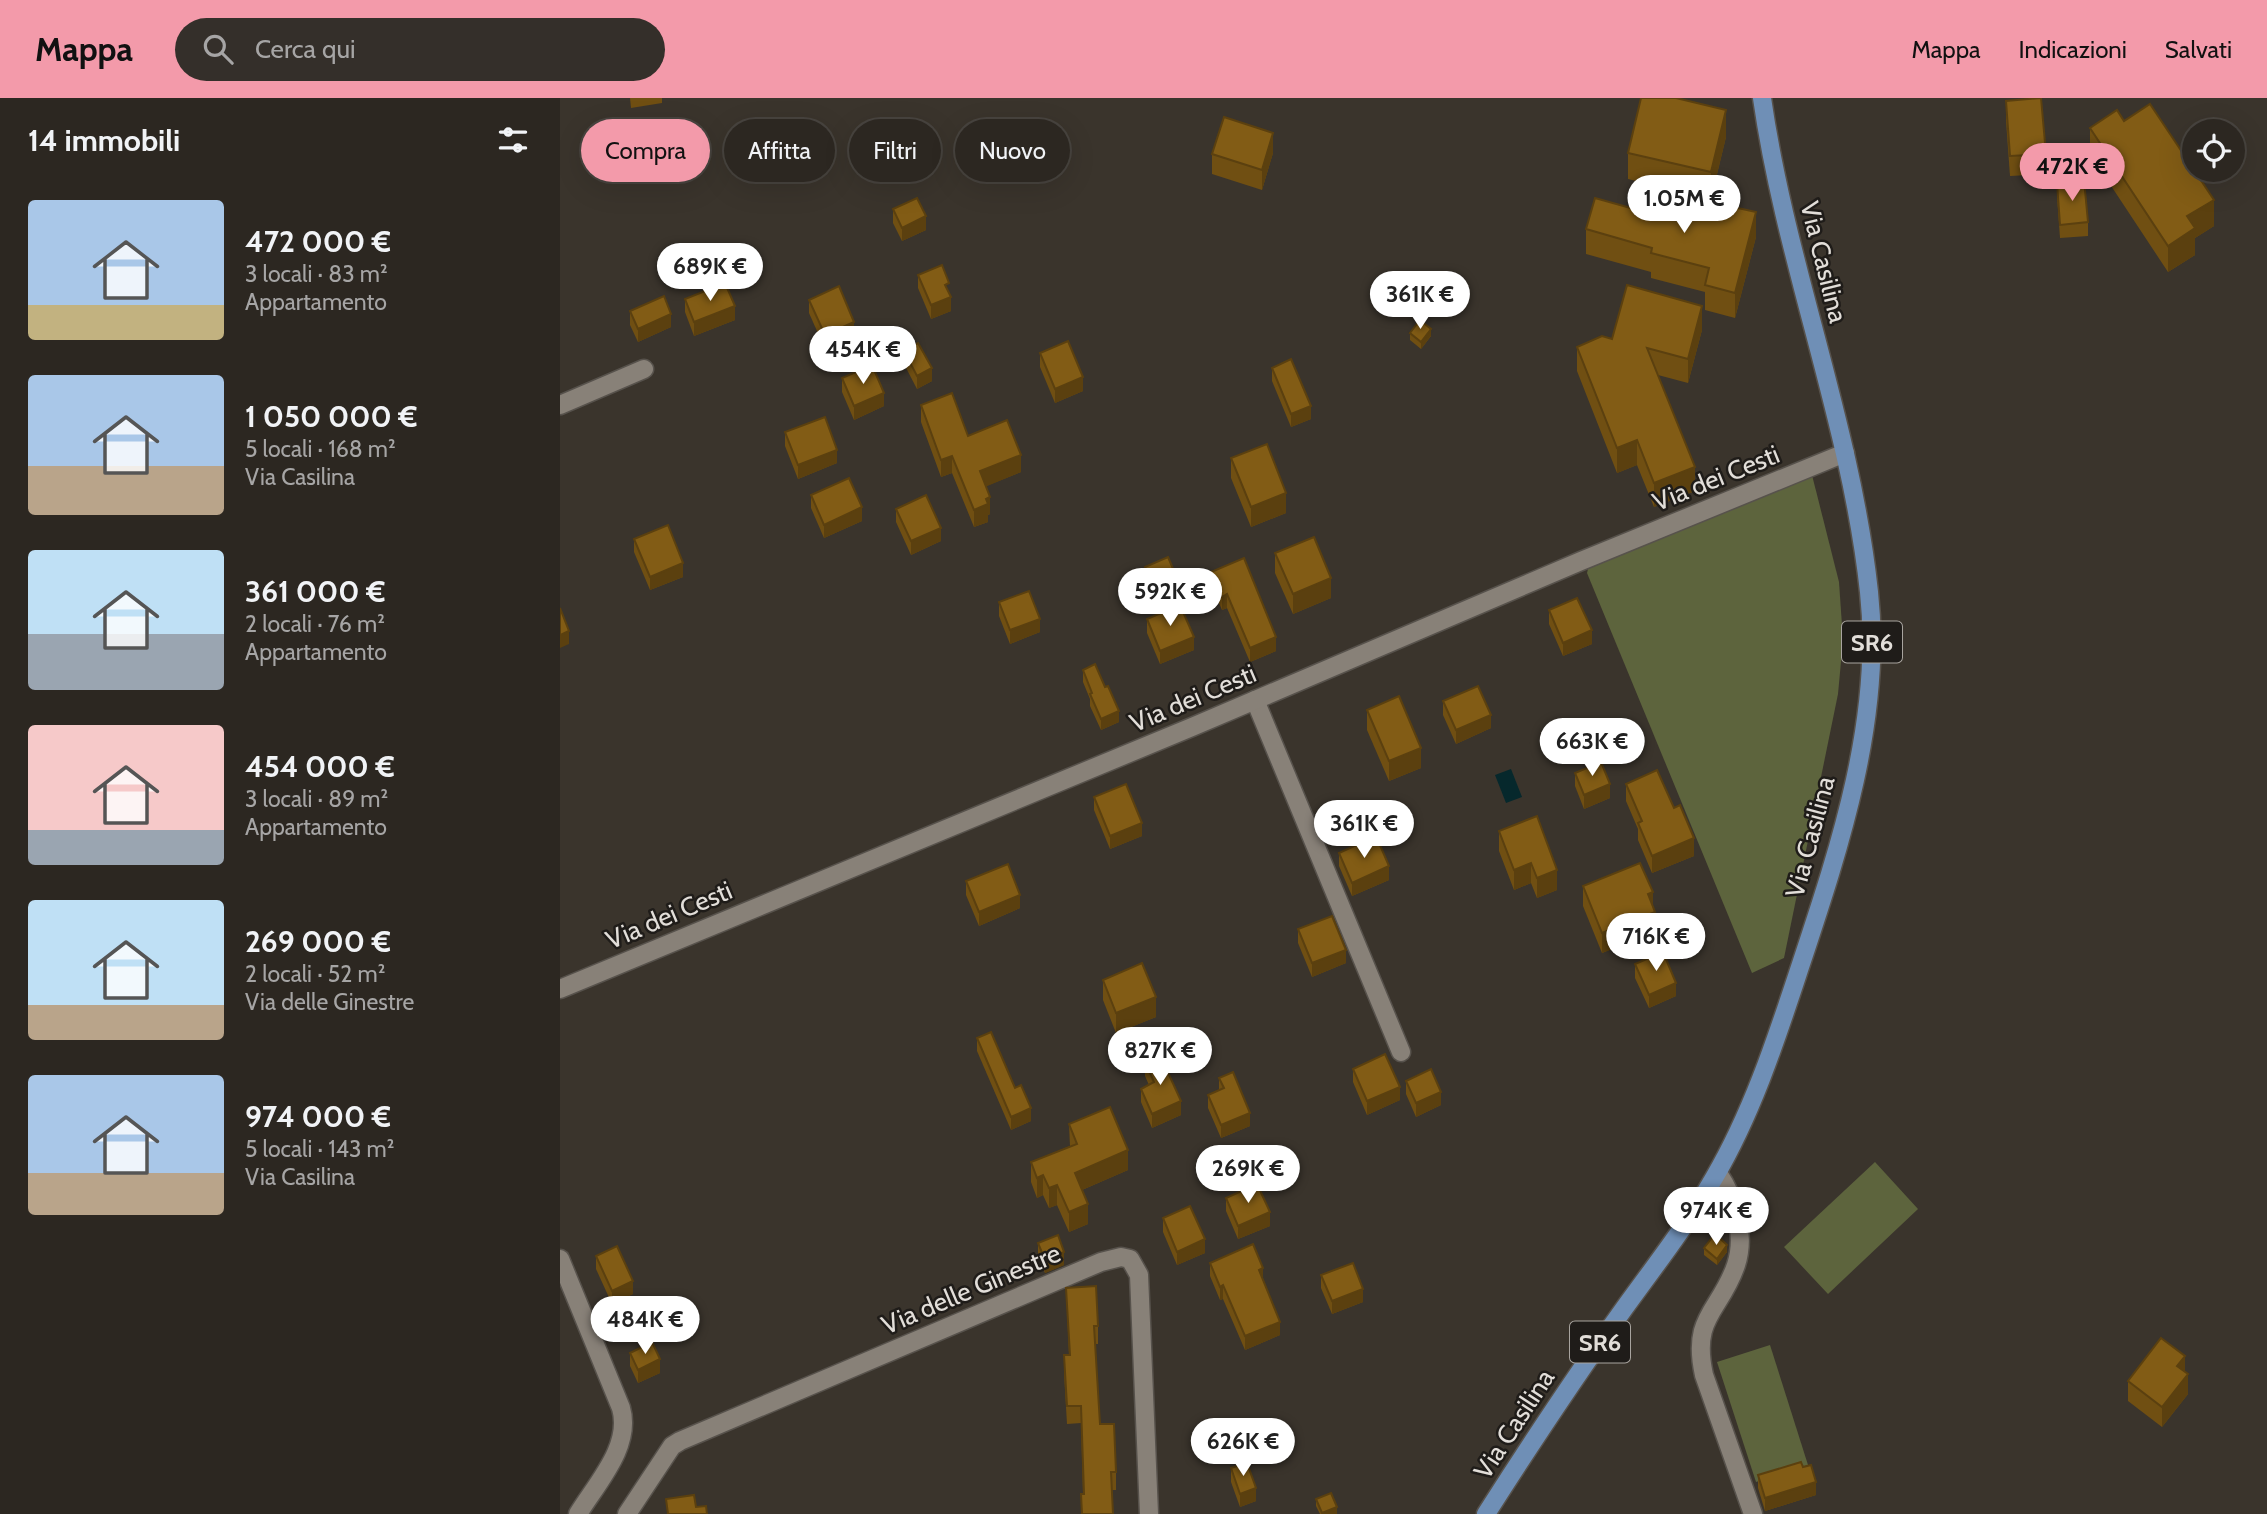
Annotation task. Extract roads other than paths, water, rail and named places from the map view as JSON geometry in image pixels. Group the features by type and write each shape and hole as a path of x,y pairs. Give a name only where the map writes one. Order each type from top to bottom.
{"main road":[{"name":"Via Casilina","path":"1486,1514 1539,1431 1718,1173 1758,1086 1802,960 1838,844 1865,726 1872,664 1871,608 1862,536 1845,453 1785,216 1762,98"}],"street":[{"path":"560,405 644,369"},
{"name":"Via dei Cesti","path":"560,989 1255,700 1571,565 1845,453"},
{"path":"1255,700 1401,1052"},
{"path":"1718,1173 1729,1191 1736,1214 1739,1254 1703,1328 1701,1357 1704,1375 1753,1514"},
{"name":"Via delle Ginestre","path":"627,1514 672,1446 680,1441 1101,1262 1121,1257 1130,1259 1139,1275 1149,1514"},
{"path":"560,1259 621,1408 624,1422 617,1452 578,1514"}],"water":[{"path":"1511,769 1522,797 1506,803 1495,775"}]}
